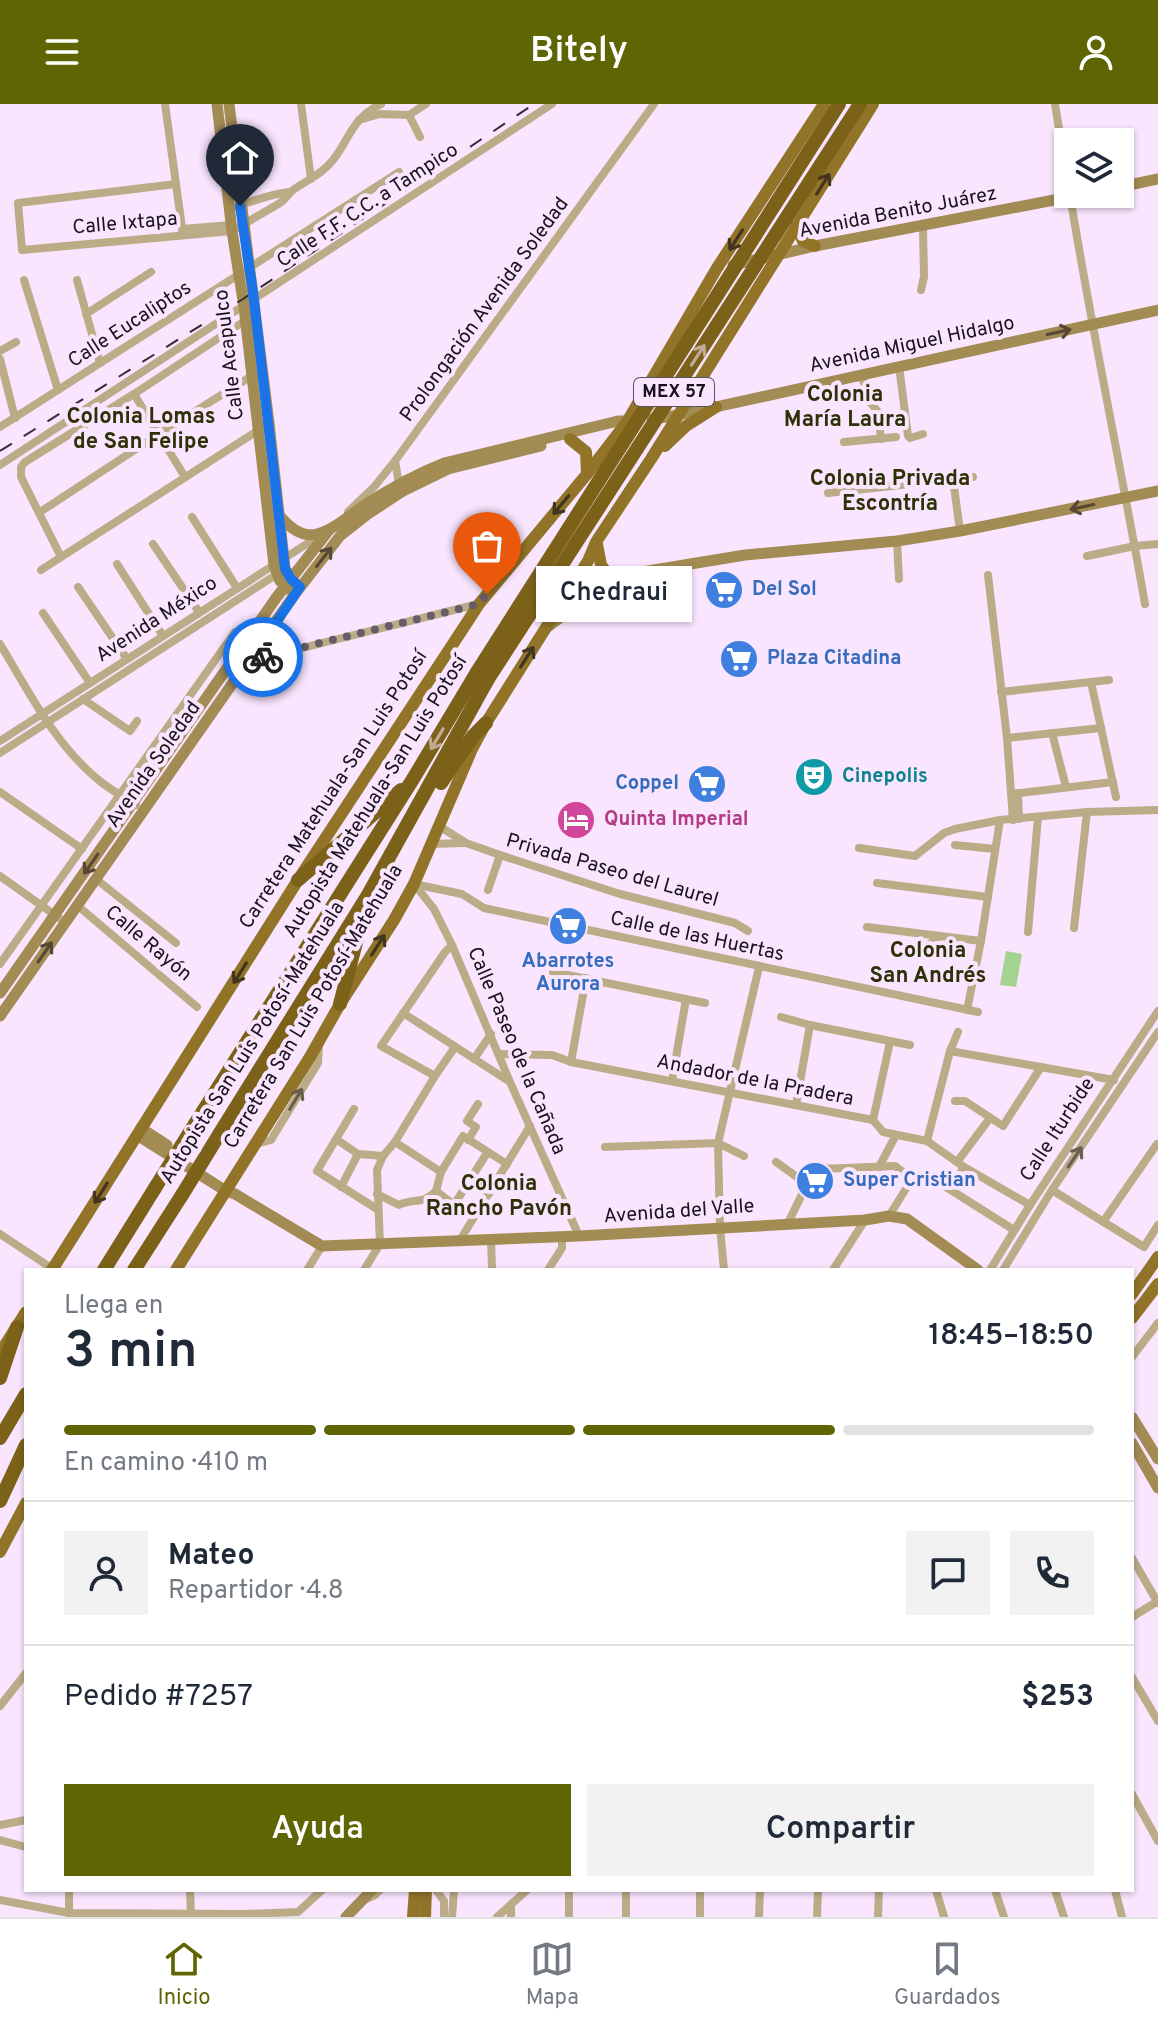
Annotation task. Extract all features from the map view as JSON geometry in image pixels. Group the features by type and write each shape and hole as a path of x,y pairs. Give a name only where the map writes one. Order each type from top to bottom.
{"highway":[{"name":"Autopista Matehuala-San Luis Potosí","path":"105,1268 413,779 482,676 839,104"},
{"name":"Autopista San Luis Potosí-Matehuala","path":"135,1268 391,856 482,676 860,104"},
{"path":"391,856 473,736 486,723"},
{"path":"298,880 413,779"},
{"path":"340,1004 368,895"},
{"path":"0,1378 17,1327"},
{"path":"0,1438 24,1397"},
{"path":"0,1501 24,1451"}],"main road":[{"name":"Carretera Matehuala-San Luis Potosí","path":"54,1268 298,880 479,604 627,422 717,268 824,104"},
{"name":"Carretera San Luis Potosí-Matehuala","path":"177,1268 230,1191 255,1144 394,920 414,884 486,723 575,583 596,542 873,104"},
{"path":"763,199 767,210 777,217 800,222 803,241 815,246"},
{"path":"707,286 729,276 738,277 749,287 752,298"},
{"path":"654,375 657,383 667,392 673,394 694,390"},
{"path":"636,405 638,414 644,420"},
{"path":"651,459 686,426 716,407"},
{"path":"627,422 645,431 650,440 651,459"},
{"path":"570,439 586,452 587,474"},
{"path":"599,458 621,452 630,454 639,466 622,492 609,522"},
{"path":"596,542 601,565 610,577"},
{"path":"1135,1300 1158,1257"},
{"path":"1135,1300 1158,1284"},
{"path":"0,1353 24,1315"},
{"path":"0,1552 24,1507"},
{"path":"413,1917 415,1892"},
{"path":"425,1917 426,1892"}],"street":[{"path":"165,104 183,232"},
{"name":"Calle Acapulco","path":"217,104 235,207"},
{"name":"Calle Acapulco","path":"229,104 235,227 249,303 257,373 258,430 286,577"},
{"path":"301,104 311,179"},
{"path":"235,207 290,192 311,179 331,163 368,110 381,104"},
{"path":"368,110 380,114 409,115 426,104"},
{"name":"Calle F.F. C.C. a Tampico","path":"0,465 552,104"},
{"name":"Prolongación Avenida Soledad","path":"336,532 395,461 654,104"},
{"path":"1055,104 1059,128"},
{"path":"409,115 420,137"},
{"name":"Calle Eucaliptos","path":"0,427 399,172"},
{"path":"1134,184 1158,179"},
{"name":"Calle Ixtapa","path":"176,184 18,203 22,250 235,227"},
{"path":"235,227 286,199 290,192"},
{"name":"Avenida Benito Juárez","path":"717,268 815,246 923,227 1054,196"},
{"path":"264,199 270,209"},
{"path":"1072,208 1145,604"},
{"path":"921,290 924,277 923,227"},
{"path":"86,314 151,272"},
{"path":"24,280 58,390"},
{"path":"77,280 100,363"},
{"name":"Calle Acapulco","path":"249,303 246,320 269,423 286,577"},
{"name":"Avenida Miguel Hidalgo","path":"336,532 399,484 421,472 468,456 618,421 679,415 1158,310"},
{"path":"61,557 21,477 21,467 246,320"},
{"path":"0,351 16,342"},
{"path":"0,359 15,418"},
{"path":"899,366 908,436 923,434"},
{"path":"40,512 257,373"},
{"path":"861,374 870,402 878,412 881,439"},
{"path":"134,394 185,477"},
{"name":"Avenida Miguel Hidalgo","path":"336,532 403,491 448,469 614,430 627,422"},
{"path":"41,570 269,423"},
{"path":"844,442 896,437"},
{"path":"395,461 399,484"},
{"path":"828,493 973,477"},
{"path":"953,479 960,531"},
{"path":"546,628 589,596 745,555 897,541 1158,491"},
{"path":"279,515 288,526 304,534 336,532"},
{"path":"192,517 237,588"},
{"name":"Avenida Soledad","path":"0,1016 96,879 208,696 286,577 336,532"},
{"name":"Avenida México","path":"0,741 83,699 286,577 336,532"},
{"path":"897,541 899,579"},
{"path":"153,544 199,612"},
{"path":"1087,556 1158,544"},
{"path":"117,564 163,636"},
{"path":"575,583 610,577 661,575"},
{"path":"988,575 1016,819"},
{"name":"Avenida Soledad","path":"0,993 55,915 250,661 286,577"},
{"name":"Avenida México","path":"0,753 90,683 237,588 286,577"},
{"path":"78,587 127,659"},
{"path":"250,661 479,604"},
{"path":"454,610 466,624"},
{"path":"43,613 90,683"},
{"path":"0,964 235,632"},
{"path":"0,644 58,738 105,785 139,807"},
{"path":"1001,692 1109,680"},
{"path":"1091,682 1116,797"},
{"path":"195,690 208,696"},
{"path":"83,699 130,731 137,721"},
{"path":"1007,738 1101,728"},
{"path":"1052,733 1066,787"},
{"path":"1015,793 1113,782"},
{"path":"0,792 82,849"},
{"path":"859,848 912,856 944,833 1000,820 1087,812 1158,810"},
{"path":"1074,928 1087,812"},
{"path":"1028,932 1038,817"},
{"path":"967,1010 1000,820"},
{"name":"Privada Paseo del Laurel","path":"439,826 466,843 500,855 620,894 735,923 748,931"},
{"name":"Privada Paseo del Laurel","path":"431,844 466,843"},
{"path":"955,845 995,849"},
{"path":"488,890 500,855"},
{"path":"0,876 66,923"},
{"path":"96,879 176,943"},
{"path":"877,883 988,897"},
{"name":"Calle Paseo de la Cañada","path":"414,884 434,909 452,945 579,1236"},
{"name":"Calle de las Huertas","path":"414,884 462,894 484,908 978,1012"},
{"name":"Calle Rayón","path":"78,906 197,1007"},
{"path":"867,927 981,941"},
{"path":"917,954 939,937"},
{"path":"435,1076 381,1046 452,945"},
{"path":"724,1268 718,1143 759,967"},
{"path":"553,972 705,1003"},
{"path":"571,1062 586,978"},
{"path":"672,1081 686,999"},
{"name":"Calle Iturbide","path":"991,1268 1158,1011"},
{"path":"403,1013 510,1082"},
{"path":"781,1017 910,1045"},
{"path":"796,1105 810,1025"},
{"path":"927,1141 950,1051 958,1032"},
{"name":"Calle Iturbide","path":"1004,1268 1052,1190 1158,1032"},
{"path":"474,1059 491,1034"},
{"path":"873,1120 890,1042"},
{"path":"365,1268 380,1244 376,1173 383,1156 455,1047"},
{"path":"950,1051 1125,1082"},
{"name":"Andador de la Pradera","path":"499,1054 552,1055 571,1062 873,1120 883,1132 927,1141 961,1165 1030,1205"},
{"path":"955,1101 965,1101 1003,1126 1041,1067"},
{"path":"468,1140 476,1127 467,1121 478,1104"},
{"path":"354,1109 317,1171 377,1209"},
{"path":"950,1189 990,1118"},
{"path":"460,1240 530,1126"},
{"path":"139,1131 322,1246 308,1268"},
{"path":"879,1167 896,1135"},
{"path":"377,1194 399,1205 430,1197 436,1191 441,1172 463,1136 507,1164"},
{"path":"336,1139 358,1154 383,1156"},
{"path":"395,1142 441,1172"},
{"path":"605,1147 718,1143 744,1156"},
{"path":"1103,1222 1157,1144"},
{"path":"436,1191 454,1205 487,1153"},
{"path":"341,1187 358,1154"},
{"path":"776,1162 805,1185 788,1223"},
{"path":"819,1169 895,1166 912,1179 935,1180 1014,1230"},
{"path":"912,1179 889,1216 907,1219 975,1268"},
{"path":"471,1180 490,1191"},
{"path":"1052,1190 1144,1247 1158,1225"},
{"path":"967,1215 974,1205"},
{"name":"Avenida del Valle","path":"322,1246 562,1237 865,1220 889,1216"},
{"path":"834,1268 865,1220"},
{"path":"0,1234 51,1268"},
{"path":"549,1268 562,1248 562,1237"},
{"path":"491,1239 492,1268"},
{"path":"1134,1354 1158,1323"},
{"path":"1152,1332 1158,1342"},
{"path":"1134,1420 1158,1459"},
{"path":"1134,1446 1158,1488"},
{"path":"1134,1561 1158,1602 1134,1616"},
{"path":"0,1706 24,1676"},
{"path":"1134,1680 1158,1721"},
{"path":"1134,1798 1158,1841"},
{"path":"0,1825 24,1820"},
{"path":"0,1840 24,1846"},
{"path":"69,1892 69,1913"},
{"path":"190,1892 191,1914"},
{"path":"0,1900 57,1914 298,1912 320,1892"},
{"path":"346,1917 370,1892"},
{"path":"360,1902 378,1892"},
{"path":"439,1892 444,1901 444,1917"},
{"path":"452,1917 454,1892"},
{"path":"497,1917 525,1892"},
{"path":"569,1892 569,1917"},
{"path":"626,1892 626,1917"},
{"path":"700,1892 700,1917"},
{"path":"759,1917 760,1892"},
{"path":"817,1917 818,1892"},
{"path":"878,1917 879,1892"},
{"path":"937,1892 944,1917"},
{"path":"996,1892 1004,1917"},
{"path":"1056,1892 1064,1917"},
{"path":"1116,1892 1122,1917"},
{"path":"511,1905 511,1917"}],"green space":[{"path":"1006,951 1022,954 1016,987 1000,985"}],"railway":[{"path":"0,451 243,299 534,104"}],"way so far":[{"path":"263,657 479,604 487,594"}],"place":[{"name":"Del Sol","path":"724,590"},
{"name":"Chedraui","path":"487,594"},
{"name":"Plaza Citadina","path":"739,659"},
{"name":"Cinepolis","path":"814,777"},
{"name":"Coppel","path":"707,784"},
{"name":"Quinta Imperial","path":"576,820"},
{"name":"Abarrotes Aurora","path":"568,926"},
{"name":"Super Cristian","path":"815,1181"}],"district":[{"name":"Colonia María Laura","path":"845,408"},
{"name":"Colonia Lomas de San Felipe","path":"141,430"},
{"name":"Colonia Privada Escontría","path":"890,492"},
{"name":"Colonia San Andrés","path":"928,964"},
{"name":"Colonia Rancho Pavón","path":"499,1196"}],"route":[{"path":"240,206 285,569 300,587 250,661 263,657"}]}
